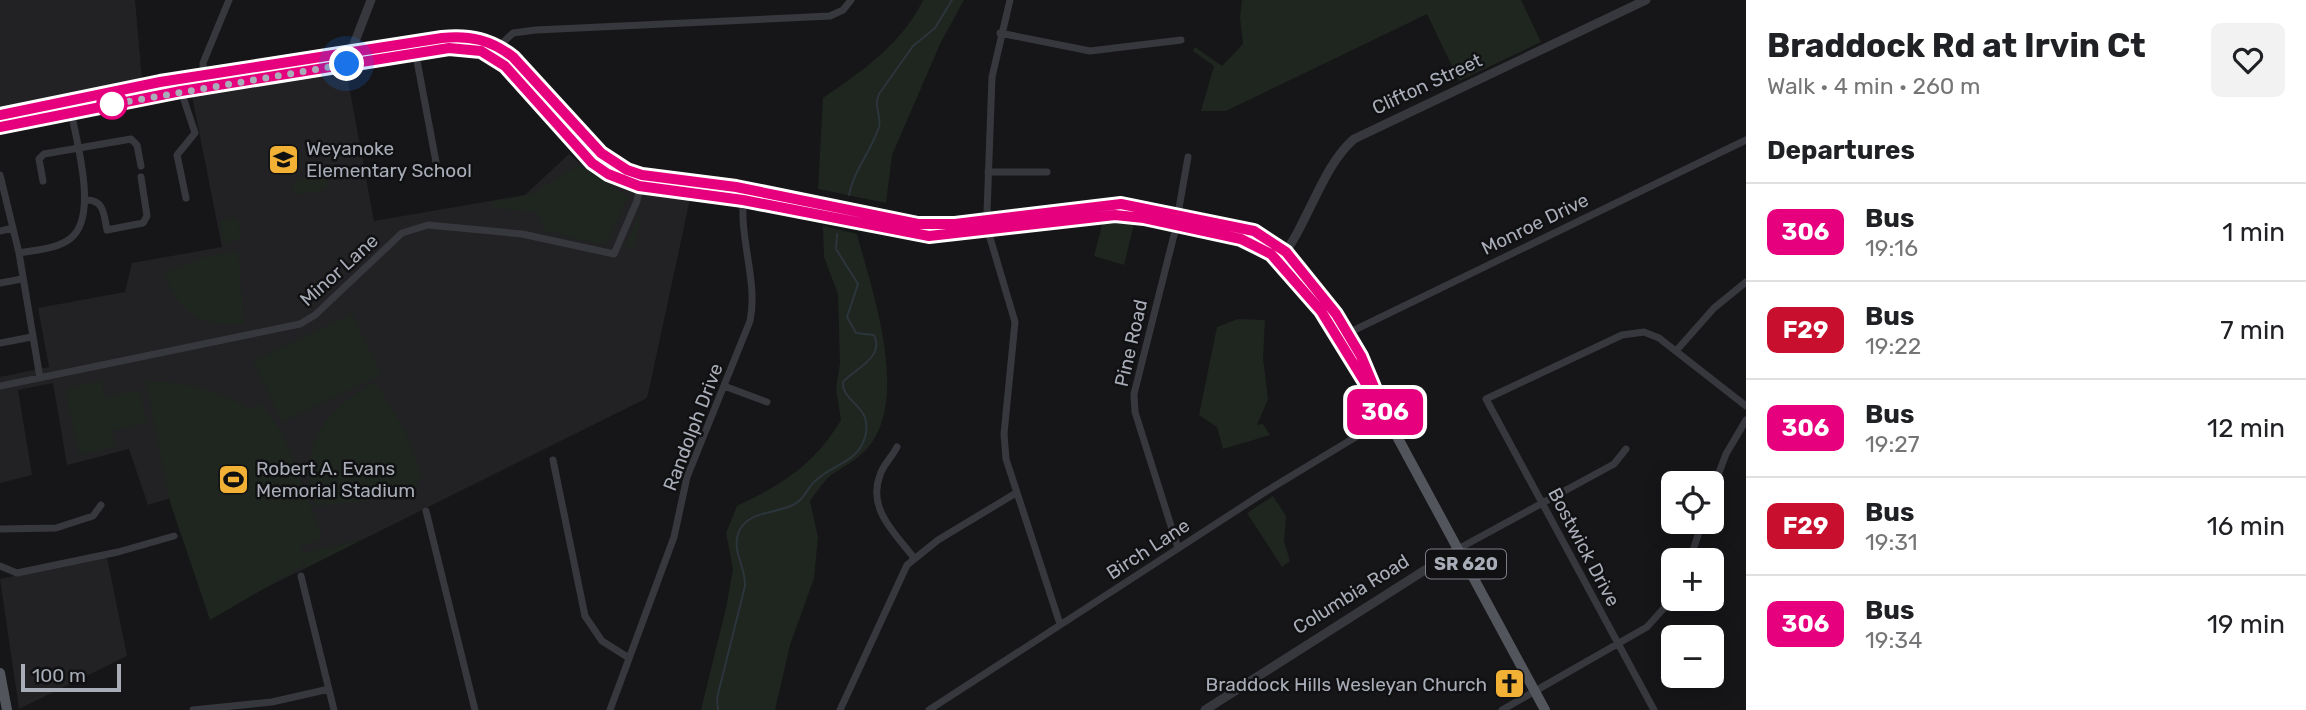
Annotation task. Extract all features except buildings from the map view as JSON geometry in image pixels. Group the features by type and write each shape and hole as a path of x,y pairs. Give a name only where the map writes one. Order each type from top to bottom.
{"main road":[{"name":"SR 620","path":"0,127 70,106 202,75 414,42 468,37 522,65 601,153 641,181 744,194 918,224 988,226 1104,204 1139,205 1253,243 1282,256 1321,311 1343,335 1545,710"},
{"name":"SR 620","path":"0,116 416,54 462,48 495,50"},
{"path":"0,673 7,710"}],"street":[{"path":"204,87 202,75 205,56 229,0"},
{"path":"347,64 371,0"},
{"path":"1010,0 1000,33 992,77 988,173 988,226 1015,322 1004,433 1006,459 1060,624"},
{"name":"Clifton Street","path":"1282,256 1335,161 1354,139 1646,0"},
{"path":"495,50 513,33 831,16 843,10 851,1"},
{"path":"1000,33 1090,51 1181,40"},
{"path":"414,42 436,162"},
{"path":"181,91 195,133 177,155 186,198"},
{"path":"19,253 63,244 73,238 80,228 87,200 70,106"},
{"path":"43,181 39,159 44,154 131,139 137,145 141,166"},
{"name":"Monroe Drive","path":"1343,335 1746,140"},
{"name":"Pine Road","path":"1178,548 1135,412 1134,394 1177,219 1188,157"},
{"path":"988,173 1047,172"},
{"path":"0,175 19,253 40,378"},
{"path":"87,200 95,200 101,205 107,230 143,223 147,216 141,177"},
{"name":"Minor Lane","path":"0,386 300,324 316,315 402,233 435,225 472,232 522,234 614,254 637,201 641,181"},
{"name":"Randolph Drive","path":"610,710 674,537 687,477 752,314 742,228 744,194"},
{"path":"0,231 13,228"},
{"path":"0,283 22,279"},
{"path":"1746,282 1714,308 1676,351 1746,406"},
{"name":"Bostwick Drive","path":"1654,710 1486,399 1630,332 1651,334 1676,351"},
{"path":"0,343 32,337"},
{"path":"724,386 767,402"},
{"name":"Birch Lane","path":"929,710 1178,548 1387,418"},
{"path":"1720,471 1726,454 1746,420"},
{"path":"897,447 879,478 876,499 883,518 914,558"},
{"name":"Columbia Road","path":"1205,710 1458,549 1614,464 1626,449"},
{"path":"553,460 585,616 602,641 629,658"},
{"path":"840,710 897,580 914,558 1016,493"},
{"path":"0,529 56,528 93,516 101,505"},
{"path":"426,511 475,710"},
{"path":"0,566 17,573 118,552 174,536"},
{"path":"301,576 334,710"},
{"path":"1502,710 1618,644 1651,623 1662,611"},
{"path":"193,710 272,702 328,689"}],"shaded area":[{"path":"0,0 135,0 142,80 0,108"},
{"path":"923,0 964,0 941,42 892,155 886,203 818,189 823,98 866,67 893,43"},
{"path":"1242,0 1521,0 1541,42 1459,81 1427,14 1226,111 1201,111 1214,66 1193,51 1195,47 1222,66 1243,44 1240,18"},
{"path":"346,70 374,221 525,195 569,154 594,175 616,186 690,199 647,398 362,540 302,554 306,568 210,615 174,497 148,505 129,449 67,465 53,383 18,390 32,475 0,483 0,377 49,367 38,308 125,292 132,263 222,247 192,96"},
{"path":"579,165 628,197 607,242 601,244 559,235 559,232 546,233 537,212 492,208 492,202 532,194"},
{"path":"326,174 328,187 324,190 294,195 292,187 298,179"},
{"path":"641,211 634,247 626,247 626,245"},
{"path":"238,218 241,240 223,243 220,224 223,220"},
{"path":"1103,222 1134,224 1124,265 1094,256"},
{"path":"823,226 857,234 879,315 887,376 886,404 879,430 865,451 830,476 810,501 818,537 814,578 790,645 775,710 701,710 733,569 726,533 737,506 783,481 809,461 841,420 836,389 840,363 838,294 824,257"},
{"path":"238,251 244,324 204,320 184,308 170,287 165,273 208,256"},
{"path":"352,314 381,375 282,422 253,361"},
{"path":"1238,319 1265,320 1263,358 1268,399 1257,425 1263,424 1270,435 1223,449 1217,427 1199,415 1217,327"},
{"path":"101,381 105,397 140,390 147,423 112,431 115,447 79,455 65,389"},
{"name":"Robert A. Evans Memorial Stadium","path":"146,382 200,388 227,397 250,410 260,402 283,434 323,538 301,547 301,553 362,540 306,568 303,561 303,566 210,620 170,502"},
{"path":"375,382 405,430 421,474 416,487 365,501 315,506 310,485 310,465 319,432 342,405"},
{"path":"1273,496 1286,516 1284,541 1290,561 1282,567 1247,513"},
{"path":"107,557 127,656 19,709 0,579"}],"waterway":[{"path":"849,195 879,127 879,94 913,46 935,28 952,0"},
{"path":"718,710 717,698 745,586 737,547 738,534 747,521 754,517 797,503 820,476 856,453 865,437 865,418 847,395 843,382 872,357 876,343 874,335 856,333 847,317 858,284 836,249 837,234"}],"bus line":[{"name":"306","path":"0,115 202,75 455,36 478,38 498,46 522,65 601,153 627,170 642,175 788,196 918,224 955,224 1121,204 1139,205 1254,231 1286,252 1336,314 1361,356 1387,418 1321,311 1279,261 1253,243 1144,218 1115,215 929,236 743,200 639,186 608,174 592,163 505,66 481,51 462,48 439,50 282,74 0,127"}],"place":[{"name":"Weyanoke Elementary School","path":"283,159"},
{"name":"Robert A. Evans Memorial Stadium","path":"233,479"},
{"name":"Braddock Hills Wesleyan Church","path":"1510,684"}],"route":[{"path":"112,104 102,106 347,64"}]}
